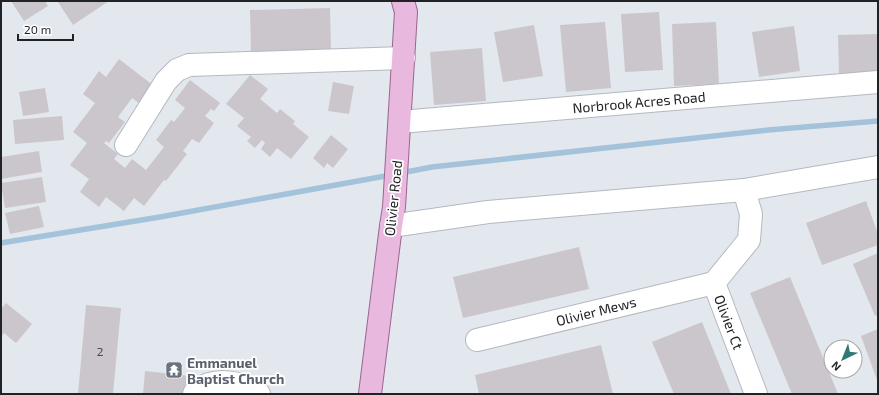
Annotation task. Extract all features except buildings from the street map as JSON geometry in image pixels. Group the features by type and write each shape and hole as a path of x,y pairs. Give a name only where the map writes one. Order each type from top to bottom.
{"main road":[{"name":"Olivier Road","path":"370,394 393,216 404,58 406,12 403,1"}],"street":[{"path":"126,145 166,81 177,70 189,65 404,58"},
{"name":"Norbrook Acres Road","path":"400,132 878,82"},
{"path":"393,216 488,212 744,190 878,167"},
{"name":"Olivier Ct","path":"744,190 751,214 749,240 714,282 756,394"},
{"name":"Olivier Mews","path":"477,340 714,282"},
{"path":"194,394 208,385 222,382 251,388 259,394"}],"waterway":[{"path":"401,173 432,167 768,130 878,121"},
{"path":"1,243 160,217 391,175"}],"place":[{"name":"Emmanuel Baptist Church","path":"174,370"}]}
